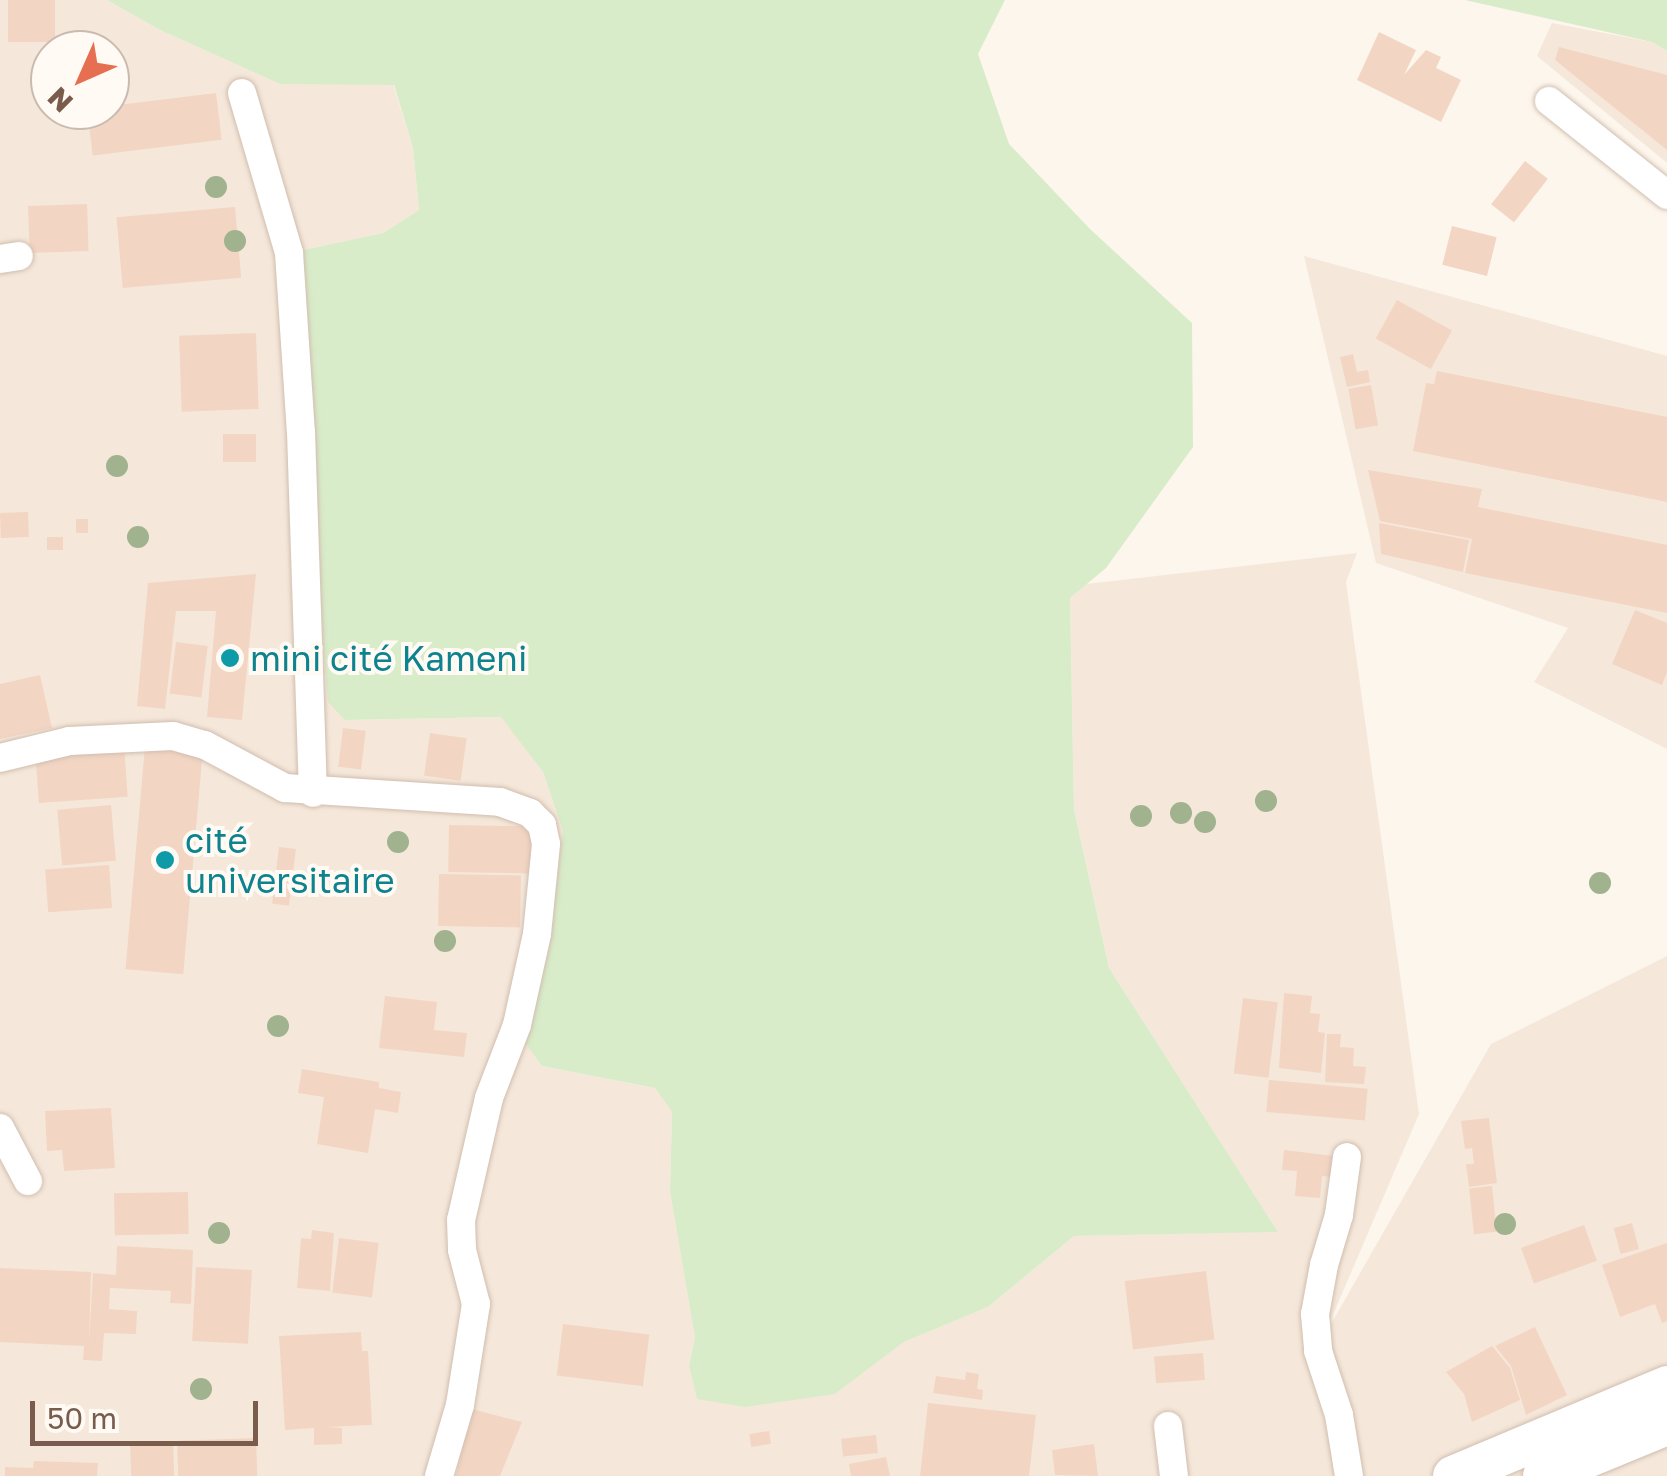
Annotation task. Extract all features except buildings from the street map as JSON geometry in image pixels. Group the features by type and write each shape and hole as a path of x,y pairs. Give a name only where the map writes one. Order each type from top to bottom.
{"main road":[{"path":"1453,1476 1667,1386"},
{"path":"1543,1476 1667,1426"}],"street":[{"path":"242,93 289,253 301,432 314,793"},
{"path":"1548,101 1667,195"},
{"path":"0,758 69,742 173,736 205,745 284,788 314,793 500,802 530,813 542,825 546,844 537,934 517,1025 488,1098 461,1220 462,1250 476,1304 460,1404 440,1476"},
{"path":"0,1128 28,1181"},
{"path":"1347,1157 1340,1215 1324,1265 1316,1314 1318,1351 1339,1415 1349,1476"},
{"path":"1168,1426 1174,1476"}],"shaded area":[{"path":"0,0 107,0 158,29 280,84 393,84 413,148 419,210 383,233 289,253 346,720 502,717 543,772 563,831 526,1043 542,1066 655,1088 672,1112 670,1192 695,1338 689,1365 835,1394 904,1342 988,1307 1074,1236 1277,1231 1109,968 1074,810 1070,598 1086,584 1357,553 1346,582 1419,1114 1323,1338 1491,1044 1667,956 1667,1476 0,1476"},
{"path":"1552,23 1652,42 1667,51 1667,163 1537,56"},
{"path":"1304,256 1667,356 1667,749 1534,682 1568,628 1376,563"}],"green space":[{"path":"107,0 1005,0 978,54 1009,144 1090,229 1192,323 1193,447 1106,568 1070,598 1074,810 1109,968 1278,1232 1074,1236 988,1307 904,1342 835,1394 745,1407 697,1399 689,1365 695,1338 670,1192 672,1112 655,1088 542,1066 525,1043 563,831 543,772 501,717 345,720 328,702 289,253 383,233 419,210 413,148 394,85 280,84 158,29"},
{"path":"1465,0 1667,0 1667,51 1652,42"}],"place":[{"name":"mini cité Kameni","path":"230,658"},
{"name":"cité universitaire","path":"165,860"}]}
